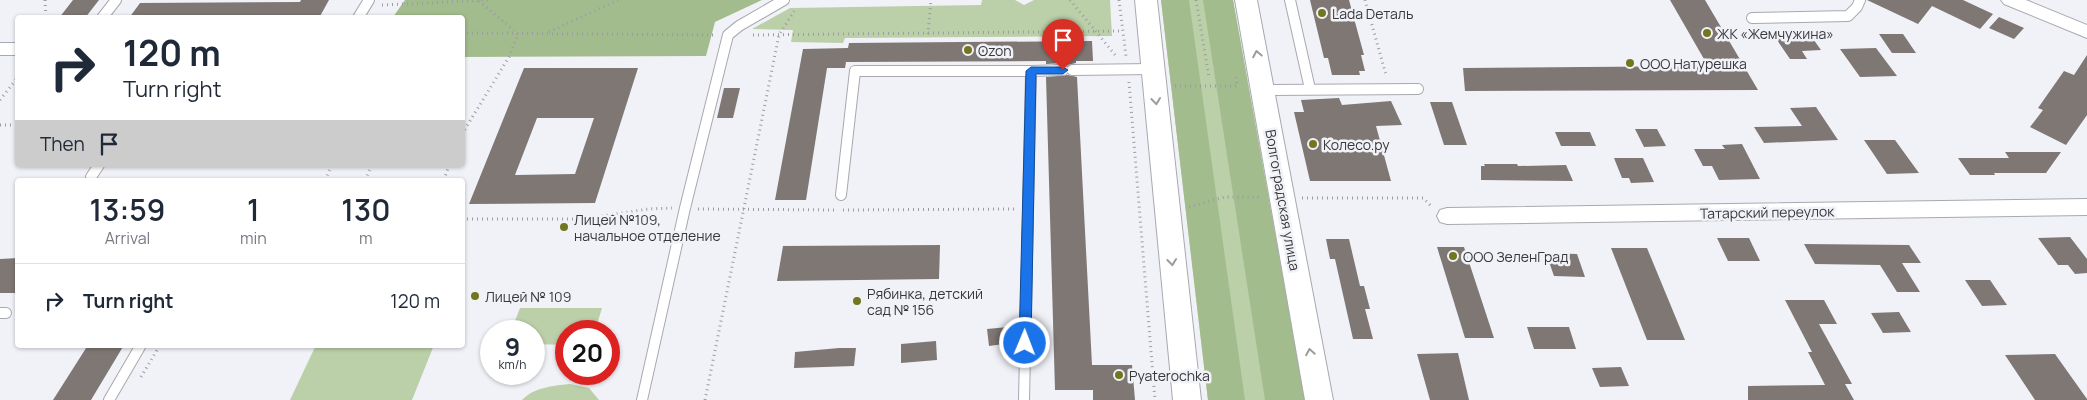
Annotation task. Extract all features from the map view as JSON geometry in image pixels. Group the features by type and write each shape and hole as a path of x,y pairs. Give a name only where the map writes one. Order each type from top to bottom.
{"street":[{"path":"1146,0 1159,78 1187,400"},
{"name":"Волгоградская улица","path":"1246,0 1264,90 1319,400"},
{"path":"2010,0 2087,32"},
{"path":"0,49 15,49"},
{"name":"Татарский переулок","path":"1447,216 2087,207"}],"lane":[{"path":"104,15 116,0"},
{"path":"642,400 685,208 728,35 739,26 784,0"},
{"path":"1290,0 1310,89"},
{"path":"1752,18 1848,16 1857,7 1860,0"},
{"path":"360,15 368,3"},
{"path":"841,195 855,71 1128,70 1159,78"},
{"path":"1024,400 1031,71"},
{"path":"1264,90 1418,89"},
{"path":"91,177 98,167"},
{"path":"109,400 139,348"}],"path":[{"path":"45,0 46,15"},
{"path":"478,0 518,34"},
{"path":"368,3 492,0"},
{"path":"546,34 618,0"},
{"path":"928,34 931,0"},
{"path":"1070,0 1128,70"},
{"path":"1119,0 1128,70 1154,400"},
{"path":"1196,0 1209,77"},
{"path":"1365,0 1387,80"},
{"path":"705,400 779,35 797,7"},
{"path":"465,33 779,35 1122,32"},
{"path":"465,129 509,57 518,34"},
{"path":"1159,78 1237,86 1236,76"},
{"path":"0,100 15,81"},
{"path":"0,125 15,124"},
{"path":"1295,198 1423,198 1435,210 1447,216"},
{"path":"465,219 583,219 648,209 685,208 744,210 1027,209"},
{"path":"137,384 158,348"}],"green space":[{"path":"405,0 762,0 715,22 706,56 465,57 465,15 394,15"},
{"path":"982,0 1015,0 1024,5 1034,0 1110,0 1112,36 845,38 843,43 791,42 793,30 752,29 790,8 981,5"},
{"path":"1161,0 1233,0 1305,400 1208,400"},
{"path":"1161,0 1189,0 1245,400 1208,400"},
{"path":"1203,0 1233,0 1305,400 1265,400"},
{"path":"520,308 602,308 598,320 555,320 555,345 545,344 545,320 515,320"},
{"path":"315,348 433,348 412,400 290,400"},
{"path":"575,385 589,388 599,400 522,400 532,392 550,387"}],"building":[{"path":"73,0 99,0 87,15 61,15"},
{"path":"301,0 329,0 321,15 131,15 140,3 300,2"},
{"path":"1310,0 1349,0 1364,55 1361,55 1365,71 1359,71 1360,75 1332,75 1328,58 1324,58"},
{"name":"ЖК «Жемчужина»","path":"1670,0 1705,0 1758,90 1465,91 1463,68 1708,66"},
{"path":"1867,0 1963,0 1993,14 1980,29 1932,6 1918,24"},
{"path":"1999,17 2024,28 2014,39 1989,28"},
{"path":"1879,34 1903,34 1916,53 1892,53"},
{"path":"1811,36 1821,50 1802,51 1807,59 1790,59 1775,37"},
{"path":"1092,41 1093,61 1076,61 1076,63 1067,65 1063,63 1046,64 1046,61 846,62 845,68 827,68 806,200 775,200 803,49 848,48 849,43"},
{"path":"1876,48 1897,76 1860,77 1840,49"},
{"path":"2087,55 2087,115 2066,145 2030,127 2043,110 2038,108 2064,71 2074,75"},
{"path":"524,68 638,68 595,203 469,204","holes":["537,118 594,118 575,174 515,175"]},
{"path":"1068,75 1077,77 1092,365 1132,365 1135,400 1093,400 1093,390 1055,390 1046,77"},
{"path":"724,88 740,88 733,118 717,118"},
{"path":"1339,98 1342,105 1391,101 1402,125 1376,126 1391,181 1310,181 1294,112 1304,112 1301,100"},
{"path":"1430,102 1452,102 1467,145 1444,145"},
{"path":"1816,107 1838,140 1764,143 1754,127 1802,126 1790,108"},
{"path":"1635,129 1657,129 1666,146 1644,147"},
{"path":"1555,132 1590,132 1596,146 1561,146"},
{"path":"1864,140 1895,140 1919,173 1887,174"},
{"path":"1742,144 1760,179 1719,180 1712,166 1703,166 1694,149 1725,149 1722,145"},
{"path":"2005,152 2061,152 2046,173 1970,175 1958,158 2009,158"},
{"path":"1614,158 1643,158 1654,182 1631,183 1629,178 1622,178"},
{"path":"1484,164 1517,164 1518,166 1566,165 1573,181 1481,180 1481,166 1485,166"},
{"path":"2070,237 2087,259 2087,273 2075,274 2068,265 2058,265 2038,238"},
{"path":"1717,238 1749,238 1760,261 1728,261"},
{"path":"1326,239 1349,239 1360,286 1364,286 1370,309 1365,309 1373,339 1353,339 1335,259 1330,259"},
{"path":"1804,244 1909,245 1921,263 1902,263 1920,292 1897,292 1880,265 1815,264"},
{"path":"940,245 939,279 777,281 783,246"},
{"path":"1437,247 1464,247 1494,338 1465,338"},
{"path":"1611,248 1647,248 1685,340 1647,340"},
{"path":"1546,253 1577,254 1585,277 1554,276"},
{"path":"15,258 15,293 0,293 0,259"},
{"path":"1965,280 1990,280 2007,305 1982,306"},
{"path":"1785,300 1824,300 1837,324 1819,324 1852,384 1845,384 1854,400 1748,400 1748,386 1825,385 1808,352 1812,352"},
{"path":"1899,312 1911,332 1883,333 1871,313"},
{"path":"1008,327 1011,343 989,346 987,329"},
{"path":"1527,327 1569,327 1576,349 1534,349"},
{"path":"936,341 937,360 901,363 901,344"},
{"path":"86,348 122,348 91,400 53,400"},
{"path":"856,348 854,366 794,368 795,352"},
{"path":"1458,353 1469,400 1430,400 1417,354"},
{"path":"2055,354 2087,400 2035,400 2005,355"},
{"path":"1621,367 1629,386 1600,387 1592,368"}],"place":[{"name":"Lada Dеталь","path":"1322,13"},
{"name":"ЖК «Жемчужина»","path":"1707,33"},
{"name":"Ozon","path":"968,50"},
{"name":"ООО Натурешка","path":"1630,63"},
{"name":"Колесо.ру","path":"1313,144"},
{"name":"Лицей №109, начальное отделение","path":"564,227"},
{"name":"ООО ЗеленГрад","path":"1453,256"},
{"name":"Лицей № 109","path":"475,296"},
{"name":"Рябинка, детский сад № 156","path":"857,301"},
{"name":"Pyaterochka","path":"1119,375"}],"route":[{"path":"1025,343 1031,71 1063,70"}]}
